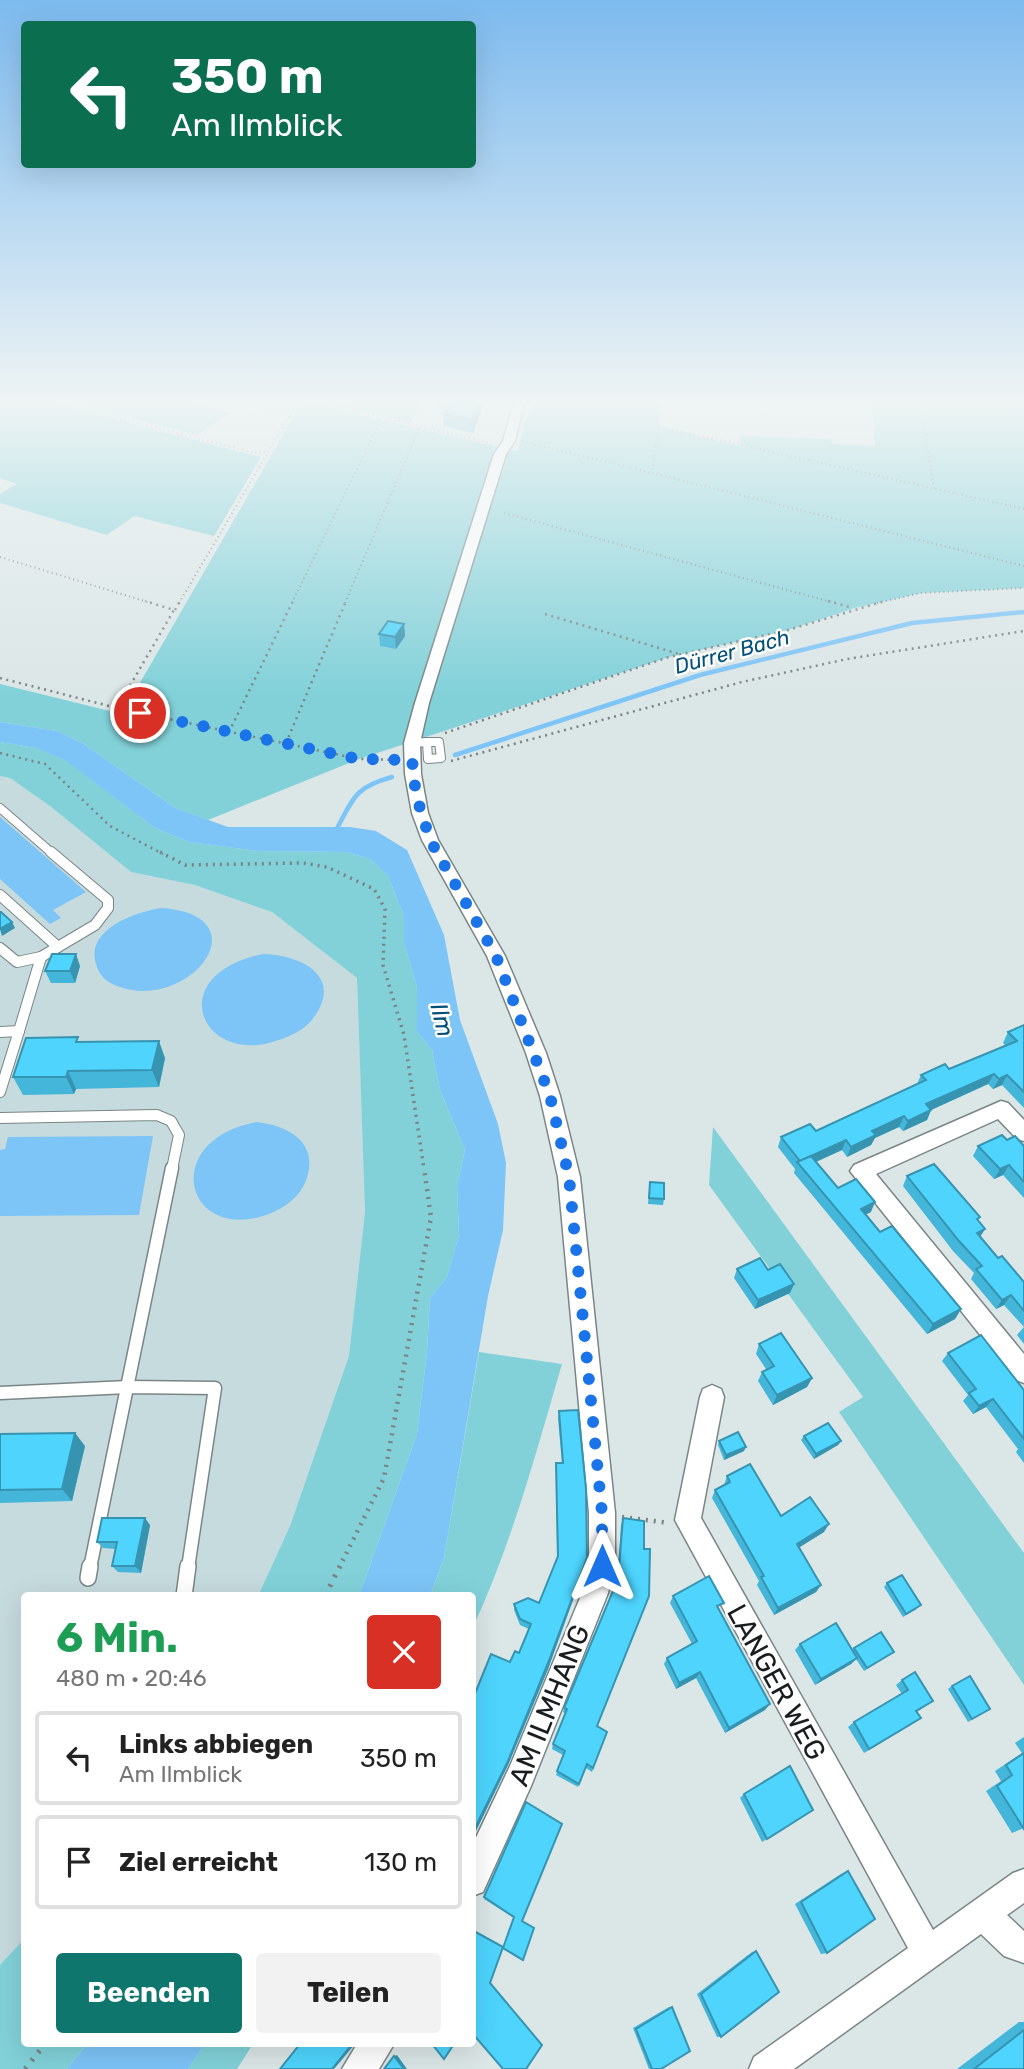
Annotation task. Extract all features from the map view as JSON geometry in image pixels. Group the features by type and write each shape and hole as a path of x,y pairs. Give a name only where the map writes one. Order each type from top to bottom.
{"street":[{"path":"417,748 422,703 489,500"},
{"name":"AM ILMHANG","path":"417,748 416,795 430,840 496,956 550,1096 569,1177 602,1513 602,1566 595,1593 521,1776 476,1872"},
{"path":"1024,1133 1000,1109 861,1171 1024,1372"},
{"name":"LANGER WEG","path":"712,1397 688,1520 928,1953"},
{"path":"766,2069 1024,1884"},
{"path":"983,1913 1014,1945 1024,1947"},
{"path":"359,2069 375,2047"}],"lane":[{"path":"0,808 108,900 110,906 109,912 94,926 41,957 17,962 0,948"},
{"path":"0,895 58,947"},
{"path":"0,1092 41,957"},
{"path":"0,1032 19,1031"},
{"path":"14,1048 28,1048"},
{"path":"0,1118 157,1115 171,1121 179,1135 88,1578"},
{"path":"0,1393 128,1387 215,1388 185,1592"}],"path":[{"path":"117,708 240,500"},
{"path":"229,732 342,500"},
{"path":"285,744 389,500"},
{"path":"761,500 1024,566"},
{"path":"981,500 1024,509"},
{"path":"504,513 855,608"},
{"path":"0,556 174,610"},
{"path":"0,678 117,708 359,759 417,748 681,654 788,630 855,608 921,593 1024,588"},
{"path":"545,614 681,654"},
{"path":"417,748 453,762 742,682 847,659 1024,631"},
{"path":"0,753 45,764 110,826 185,865 303,863 327,867 374,889 385,909 383,965 404,1035 431,1217 384,1478 327,1592"},
{"path":"633,1519 681,1525"},
{"path":"25,2069 43,2047"}],"shaded area":[{"path":"0,500 236,500 214,536 134,516 107,535 0,503"},
{"path":"246,500 1024,500 1024,588 921,593 855,608 788,630 669,657 359,759 208,820 175,808 84,744 57,731 0,722 0,684 122,714"},
{"path":"0,742 36,748 66,760 155,828 189,842 258,851 346,852 370,859 388,876 404,916 404,943 417,987 417,1032 432,1050 440,1090 465,1150 457,1187 459,1235 447,1277 430,1298 427,1352 417,1434 360,1592 260,1592 290,1526 349,1356 365,1212 357,978 272,912 195,885 131,872 50,806 10,778 0,776"},
{"path":"0,776 10,778 50,806 131,872 195,885 272,912 357,978 365,1212 349,1357 290,1526 260,1592 21,1592 21,1942 0,1965"},
{"path":"713,1127 1024,1553 1024,1685 839,1412 863,1397 709,1185"},
{"path":"479,1352 562,1364 500,1563 476,1620 476,1592 431,1592 444,1558"},
{"path":"21,1942 21,2047 85,2047 67,2069 0,2069 0,1965"},
{"path":"203,2047 251,2047 237,2069 188,2069"}],"water":[{"name":"Ilm","path":"0,722 57,731 84,744 175,808 228,827 350,827 376,831 407,850 444,935 460,1020 498,1124 506,1163 503,1230 488,1296 444,1558 431,1592 360,1592 417,1434 427,1352 430,1298 447,1277 459,1235 457,1187 465,1150 440,1090 432,1050 417,1032 417,987 404,943 404,916 388,876 370,859 346,852 258,851 189,842 155,828 65,760 36,748 0,742"},
{"path":"0,817 86,892 53,910 61,918 50,924 0,879"},
{"path":"161,908 192,915 208,927 212,943 205,960 190,975 169,987 144,991 117,986 106,980 96,964 98,941 115,924"},
{"path":"263,954 292,959 315,972 322,981 324,993 321,1006 308,1024 279,1040 252,1045 229,1041 213,1031 204,1015 203,998 211,980 231,965"},
{"path":"257,1122 282,1128 300,1140 309,1159 309,1171 304,1185 286,1205 263,1216 236,1220 215,1214 201,1201 194,1184 196,1166 206,1147 226,1132"},
{"path":"153,1136 139,1215 0,1216 0,1150 5,1149 8,1137"},
{"path":"85,2047 203,2047 188,2069 67,2069"}],"building":[{"path":"388,621 404,624 395,637 379,634"},
{"path":"0,912 12,922 0,929"},
{"path":"52,954 76,954 70,971 45,971"},
{"path":"1024,1025 1024,1092 1007,1075 999,1079 994,1074 926,1104 931,1110 908,1121 904,1116 872,1131 876,1135 851,1147 846,1140 800,1161 781,1137 810,1124 816,1131 926,1080 921,1075 945,1064 949,1069 1017,1041 1008,1032"},
{"path":"78,1037 76,1042 159,1041 152,1070 68,1071 66,1077 13,1077 26,1038"},
{"path":"1002,1135 1007,1140 1015,1136 1024,1146 1024,1182 1009,1165 1000,1169 978,1146"},
{"path":"811,1156 838,1188 856,1179 875,1202 861,1209 880,1232 892,1226 961,1309 933,1324 797,1162"},
{"path":"934,1164 980,1217 977,1219 985,1229 977,1233 998,1258 1002,1256 1024,1282 1024,1311 1011,1295 1002,1300 976,1269 982,1266 907,1176"},
{"path":"650,1182 664,1183 664,1199 649,1198"},
{"path":"760,1258 768,1270 780,1264 794,1284 758,1300 737,1269"},
{"path":"781,1333 812,1378 777,1395 762,1372 774,1366 759,1344"},
{"path":"981,1335 1024,1390 1024,1439 993,1399 979,1406 969,1393 976,1389 948,1353"},
{"path":"578,1410 586,1489 587,1558 508,1761 476,1826 476,1691 491,1654 510,1662 515,1651 519,1653 531,1624 520,1619 514,1604 528,1598 539,1603 558,1556 556,1463 563,1463 559,1411"},
{"path":"828,1423 841,1441 816,1454 804,1436"},
{"path":"738,1432 746,1447 726,1455 719,1441"},
{"path":"75,1433 62,1489 0,1490 0,1434"},
{"path":"750,1464 781,1516 810,1497 829,1524 797,1544 821,1585 778,1608 761,1577 764,1576 715,1490 730,1482 727,1476"},
{"path":"102,1518 145,1518 135,1566 112,1566 117,1542 97,1542"},
{"path":"623,1518 644,1521 644,1549 650,1549 649,1596 597,1726 607,1732 593,1768 587,1764 579,1784 557,1771 565,1751 553,1744 567,1709 564,1708 618,1579"},
{"path":"902,1575 921,1605 906,1614 887,1583"},
{"path":"709,1576 724,1603 717,1606 770,1704 729,1728 700,1672 679,1683 667,1658 697,1641 673,1596"},
{"path":"836,1623 857,1658 821,1679 800,1644"},
{"path":"881,1632 894,1652 867,1668 854,1648"},
{"path":"915,1672 933,1701 916,1711 921,1718 869,1749 854,1722 908,1690 902,1680"},
{"path":"970,1676 990,1709 972,1719 952,1686"},
{"path":"1024,1753 1024,1829 997,1786 1012,1775 1006,1765"},
{"path":"790,1766 813,1810 767,1839 744,1794"},
{"path":"526,1802 562,1824 522,1921 534,1928 523,1960 503,1948 514,1917 484,1897"},
{"path":"848,1871 875,1919 827,1953 801,1902"},
{"path":"476,1932 503,1947 490,1983 542,2045 526,2069 503,2069 476,2038"},
{"path":"756,1951 779,1992 721,2037 701,1994"},
{"path":"672,2007 690,2051 661,2069 652,2069 636,2029"},
{"path":"1024,2030 1024,2069 974,2069"},
{"path":"298,2047 350,2047 332,2069 280,2069"},
{"path":"434,2047 452,2047 444,2059"},
{"path":"394,2056 404,2069 384,2069"}],"waterway":[{"name":"Dürrer Bach","path":"455,755 700,675 912,623 1024,612"},
{"name":"Dürrer Bach","path":"335,832 351,803 362,790 392,777"}],"route":[{"path":"140,713 359,759 412,760 420,813 430,840 496,956 536,1053 550,1096 569,1177 602,1513 602,1566"}]}
